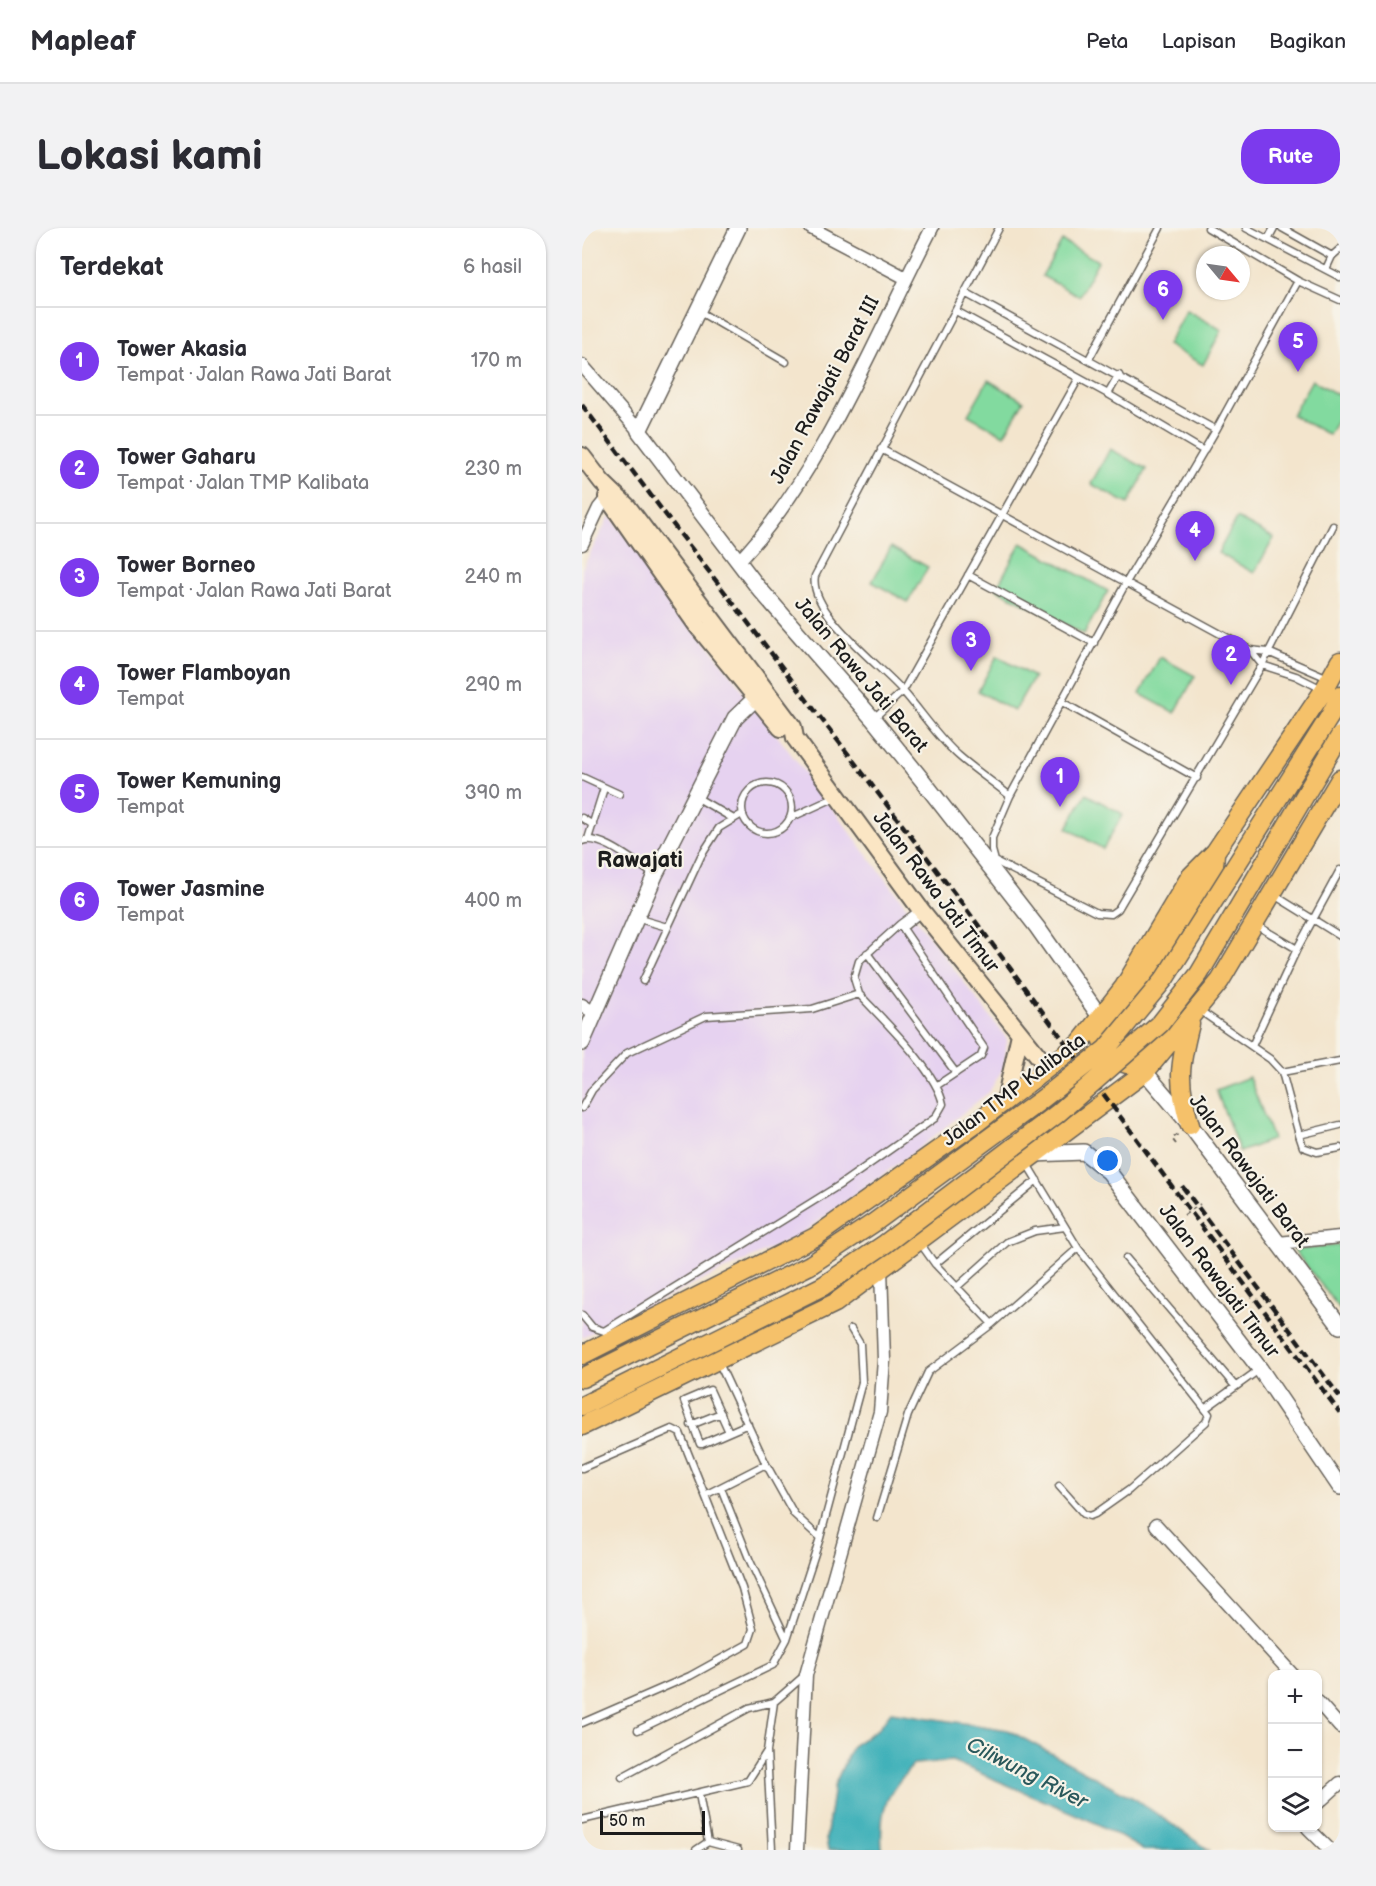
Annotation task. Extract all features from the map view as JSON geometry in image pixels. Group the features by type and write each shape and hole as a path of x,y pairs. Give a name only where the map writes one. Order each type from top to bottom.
{"main road":[{"name":"Jalan Rawa Jati Timur","path":"582,456 698,627 760,694 787,735 795,738 922,911 1048,1068"},
{"path":"582,1355 815,1237 976,1123 1080,1043 1124,987 1190,877 1215,852 1331,688 1340,661"},
{"name":"Jalan TMP Kalibata","path":"582,1378 810,1265 893,1209 1106,1049 1165,978 1330,716 1331,688"},
{"path":"582,1406 823,1286 885,1244 1057,1114 1160,1024 1199,974 1340,736"},
{"path":"582,1426 835,1303 1145,1072 1220,981 1340,779"},
{"path":"1195,1014 1127,1064 1116,1059 1102,1043 1101,1035 1105,1027 1153,966 1186,915 1214,866 1215,852"},
{"path":"1190,1125 1179,1075 1195,1014"},
{"path":"1005,1101 1020,1034"},
{"path":"976,1123 972,1136 974,1146 990,1168 1023,1161"},
{"path":"906,1172 929,1182 942,1199 944,1212 937,1226"}],"street":[{"path":"639,431 696,310 738,228"},
{"path":"811,228 906,278"},
{"name":"Jalan Rawajati Barat III","path":"739,561 779,514 802,478 932,228"},
{"name":"Jalan Rawa Jati Barat","path":"582,365 639,431 757,586 873,718 990,860 1101,1018"},
{"path":"582,544 585,528 607,490"},
{"path":"582,1043 655,875 735,718 760,694"},
{"path":"582,1005 596,1014"},
{"name":"Jalan Rawajati Barat","path":"1145,1072 1190,1125 1340,1326"},
{"name":"Jalan Rawajati Timur","path":"1023,1161 1084,1152 1102,1166 1260,1369 1340,1487"},
{"path":"1278,1244 1340,1237"},
{"path":"797,1850 806,1675 880,1412 884,1360 881,1269"},
{"path":"1156,1525 1288,1670"},
{"path":"1322,1707 1340,1727"},
{"path":"1322,1799 1340,1783"},
{"path":"1313,1832 1330,1850"}],"lane":[{"path":"999,228 815,576 814,585 815,592 838,626 903,691 958,755 1010,796"},
{"path":"1089,359 1161,228"},
{"path":"1208,228 1298,281 1340,300"},
{"path":"1246,228 1340,277"},
{"path":"1268,239 1274,228"},
{"path":"1282,228 1332,256"},
{"path":"1326,269 1332,256 1340,249"},
{"path":"1298,281 1216,430 1127,581 1010,796 992,837 990,860 1097,913 1111,914 1118,909 1262,665 1333,526"},
{"path":"965,293 1119,375 1216,430"},
{"path":"696,310 786,362"},
{"path":"956,311 1108,394 1204,451"},
{"path":"1108,394 1119,375"},
{"path":"873,718 903,691 1079,378"},
{"path":"881,449 1250,650 1262,665 1331,688"},
{"path":"968,575 1094,643"},
{"path":"1250,650 1268,652 1331,688"},
{"path":"1062,702 1197,778"},
{"path":"582,777 619,794"},
{"path":"790,818 792,806 788,795 780,786 769,783 757,785 747,791 742,802 742,814 747,825 764,833 782,828 790,818 838,796"},
{"path":"604,788 593,825 585,840 609,846 655,875"},
{"path":"695,797 732,818"},
{"path":"643,981 701,856 719,828 742,814"},
{"path":"582,818 593,825"},
{"path":"1252,1046 1298,948 1340,870"},
{"path":"1272,893 1340,936"},
{"path":"582,1316 592,1327 604,1331 838,1186 935,1118 943,1104 936,1086 911,1051 859,994 854,978 856,967 867,953 922,911"},
{"path":"636,918 667,927"},
{"path":"1254,924 1298,948"},
{"path":"902,926 984,1048 981,1056 936,1086"},
{"path":"867,953 956,1073"},
{"path":"582,1108 592,1090 627,1053 706,1016 812,1009 859,994"},
{"path":"1195,1014 1252,1046 1270,1059 1282,1072 1303,1147 1309,1151 1340,1148"},
{"path":"1282,1072 1340,1061"},
{"path":"1299,1135 1340,1125"},
{"path":"1023,1161 1078,1248 1209,1414 1206,1422 1129,1490 1095,1514 1090,1516 1084,1514 1059,1486"},
{"path":"935,1264 1037,1180"},
{"path":"957,1287 1007,1242 1035,1231 1065,1227"},
{"path":"918,1240 935,1264 992,1324"},
{"path":"877,1518 908,1415 928,1372 992,1324 1078,1248"},
{"path":"1126,1258 1235,1386"},
{"path":"638,1730 769,1669 778,1659 787,1639 820,1538 862,1382 860,1344 851,1329"},
{"path":"718,1360 766,1464 794,1514 820,1538"},
{"path":"1206,1408 1260,1369"},
{"path":"729,1432 711,1391 708,1390 684,1401 700,1444 729,1432 748,1424"},
{"path":"692,1425 721,1413"},
{"path":"582,1468 672,1429 680,1433 742,1588 753,1629 748,1644 690,1676 582,1723"},
{"path":"705,1494 766,1464"},
{"path":"721,1488 750,1561 787,1639"},
{"path":"622,1777 749,1708 774,1702 806,1675"},
{"path":"772,1850 767,1751 774,1702"},
{"path":"582,1820 748,1781 767,1751"},
{"path":"699,1794 708,1842"},
{"path":"696,1850 708,1842 738,1850"}],"path":[{"path":"1184,1215 1200,1204"}],"shaded area":[{"path":"610,515 1007,1039 1004,1067 989,1092 918,1149 798,1236 582,1337 582,569"}],"green space":[{"path":"1062,241 1098,261 1079,296 1042,276"},
{"path":"1186,310 1222,330 1203,365 1167,345"},
{"path":"988,380 1024,401 1004,435 968,415"},
{"path":"1312,380 1340,396 1340,415 1329,435 1292,415"},
{"path":"1110,449 1147,469 1128,504 1091,484"},
{"path":"1237,518 1274,538 1254,573 1218,553"},
{"path":"1021,543 1108,591 1084,634 996,589"},
{"path":"891,547 928,567 908,602 872,582"},
{"path":"997,656 1034,677 1014,711 978,691"},
{"path":"1160,657 1195,676 1175,713 1140,694"},
{"path":"1086,794 1123,814 1103,849 1067,828"},
{"path":"1249,1077 1273,1139 1240,1152 1216,1090"},
{"path":"1340,1245 1340,1309 1294,1250"}],"water":[{"name":"Ciliwung River","path":"891,1712 1008,1730 1135,1799 1209,1850 1143,1850 1098,1824 952,1761 914,1764 897,1784 883,1812 882,1850 828,1850 826,1839 834,1786 852,1746 878,1729"}],"railway":[{"path":"582,405 964,906 1340,1413"},
{"path":"1182,1186 1340,1397"}],"place":[{"name":"Tower Jasmine","path":"1163,320"},
{"name":"Tower Kemuning","path":"1298,372"},
{"name":"Tower Flamboyan","path":"1195,561"},
{"name":"Tower Borneo","path":"971,671"},
{"name":"Tower Gaharu","path":"1231,685"},
{"name":"Tower Akasia","path":"1060,807"}],"district":[{"name":"Rawajati","path":"640,860"}]}
